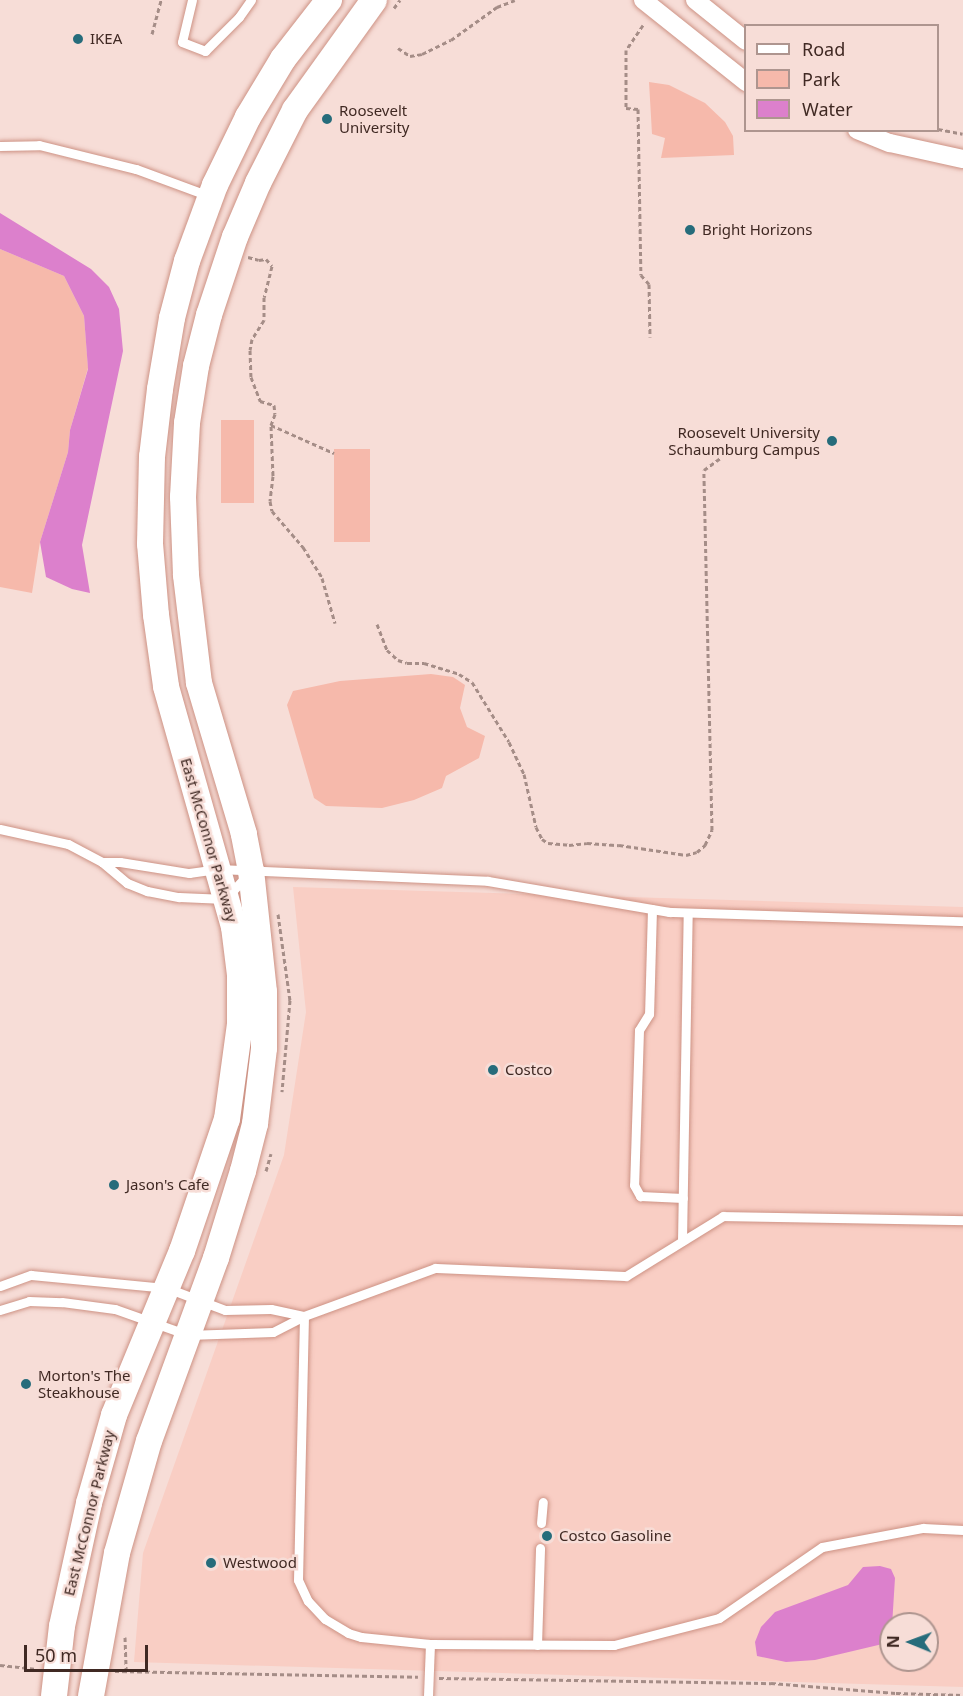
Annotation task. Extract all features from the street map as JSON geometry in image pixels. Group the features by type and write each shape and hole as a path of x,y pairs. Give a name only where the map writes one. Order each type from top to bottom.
{"street":[{"name":"East McConnor Parkway","path":"54,1696 62,1626 89,1503 114,1415 182,1251 227,1119 236,1069 240,975 234,927 166,686 150,544 152,457 168,342 187,261 211,197 248,117 277,69 329,0"},
{"name":"East McConnor Parkway","path":"91,1696 117,1553 149,1441 201,1299 243,1172 255,1124 264,1048 264,992 251,871 244,834 199,683 186,575 183,497 187,423 196,366 209,315 234,237 258,183 295,110 374,0"},
{"path":"643,0 744,80"},
{"path":"695,0 744,39"},
{"path":"862,132 890,142 963,159"}],"lane":[{"path":"192,0 182,42 204,51 239,17 251,0"},
{"path":"239,17 244,0"},
{"path":"0,146 39,145 136,169 211,197"},
{"path":"0,829 68,844 102,862 127,883 147,891 180,897 225,899 251,871"},
{"path":"102,862 120,862 189,873 217,869 488,881 688,913 963,921"},
{"path":"652,909 649,1014 639,1030 634,1185 640,1196 683,1198"},
{"path":"682,1241 688,913"},
{"path":"0,1310 29,1301 62,1302 115,1310 188,1335 273,1332 304,1316 435,1268 626,1276 723,1216 963,1220"},
{"path":"0,1286 31,1275 166,1288 201,1299 225,1310 271,1309 304,1316"},
{"path":"304,1316 297,1565 302,1590 325,1619 361,1638 430,1644 614,1645 718,1618 822,1547 923,1528 963,1530"},
{"path":"541,1523 543,1502"},
{"path":"537,1645 540,1548"},
{"path":"428,1696 430,1644"}],"path":[{"path":"152,34 161,0"},
{"path":"398,48 410,56 423,54 451,40 497,8 515,0"},
{"path":"643,26 626,50 626,108 638,109 640,275 649,284 650,337"},
{"path":"939,129 963,134"},
{"path":"243,254 259,260 266,259 272,266 264,297 264,320 252,339 249,361 251,377 260,401 274,405 275,414 271,425 273,476 270,501 272,511 303,547 322,578 335,623"},
{"path":"271,425 334,453"},
{"path":"377,624 387,650 398,660 424,663 459,674 472,682 509,742 524,774 536,827 542,839 548,843 608,844 686,855 697,852 705,845 712,830 704,471 722,457"},
{"path":"0,1665 14,1668"},
{"path":"126,1671 771,1683 897,1694 963,1695"}],"shaded area":[{"path":"293,887 963,907 963,1687 134,1662 143,1553 284,1155 306,1012"}],"green space":[{"path":"649,82 669,85 705,103 725,122 733,136 734,155 661,158 665,138 652,134"},
{"path":"0,249 64,276 84,316 88,368 70,430 68,452 40,542 32,593 0,587"},
{"path":"221,420 254,420 254,503 221,503"},
{"path":"334,449 370,449 370,542 334,542"},
{"path":"431,674 453,677 465,685 460,708 467,727 485,736 479,758 446,776 442,788 414,800 382,808 326,806 314,798 287,705 293,691 340,681"}],"water":[{"path":"0,213 91,269 109,287 119,309 123,351 82,545 90,593 72,589 46,577 40,542 68,452 70,430 88,369 84,316 64,276 0,249"},
{"path":"880,1566 891,1569 895,1578 893,1612 879,1612 879,1645 815,1660 786,1662 757,1656 755,1642 761,1627 775,1612 848,1585 863,1567"}],"place":[{"name":"IKEA","path":"78,39"},
{"name":"Roosevelt University","path":"327,119"},
{"name":"Bright Horizons","path":"690,230"},
{"name":"Roosevelt University Schaumburg Campus","path":"832,441"},
{"name":"Costco","path":"493,1070"},
{"name":"Jason's Cafe","path":"114,1185"},
{"name":"Morton's The Steakhouse","path":"26,1384"},
{"name":"Costco Gasoline","path":"547,1536"},
{"name":"Westwood","path":"211,1563"}]}
